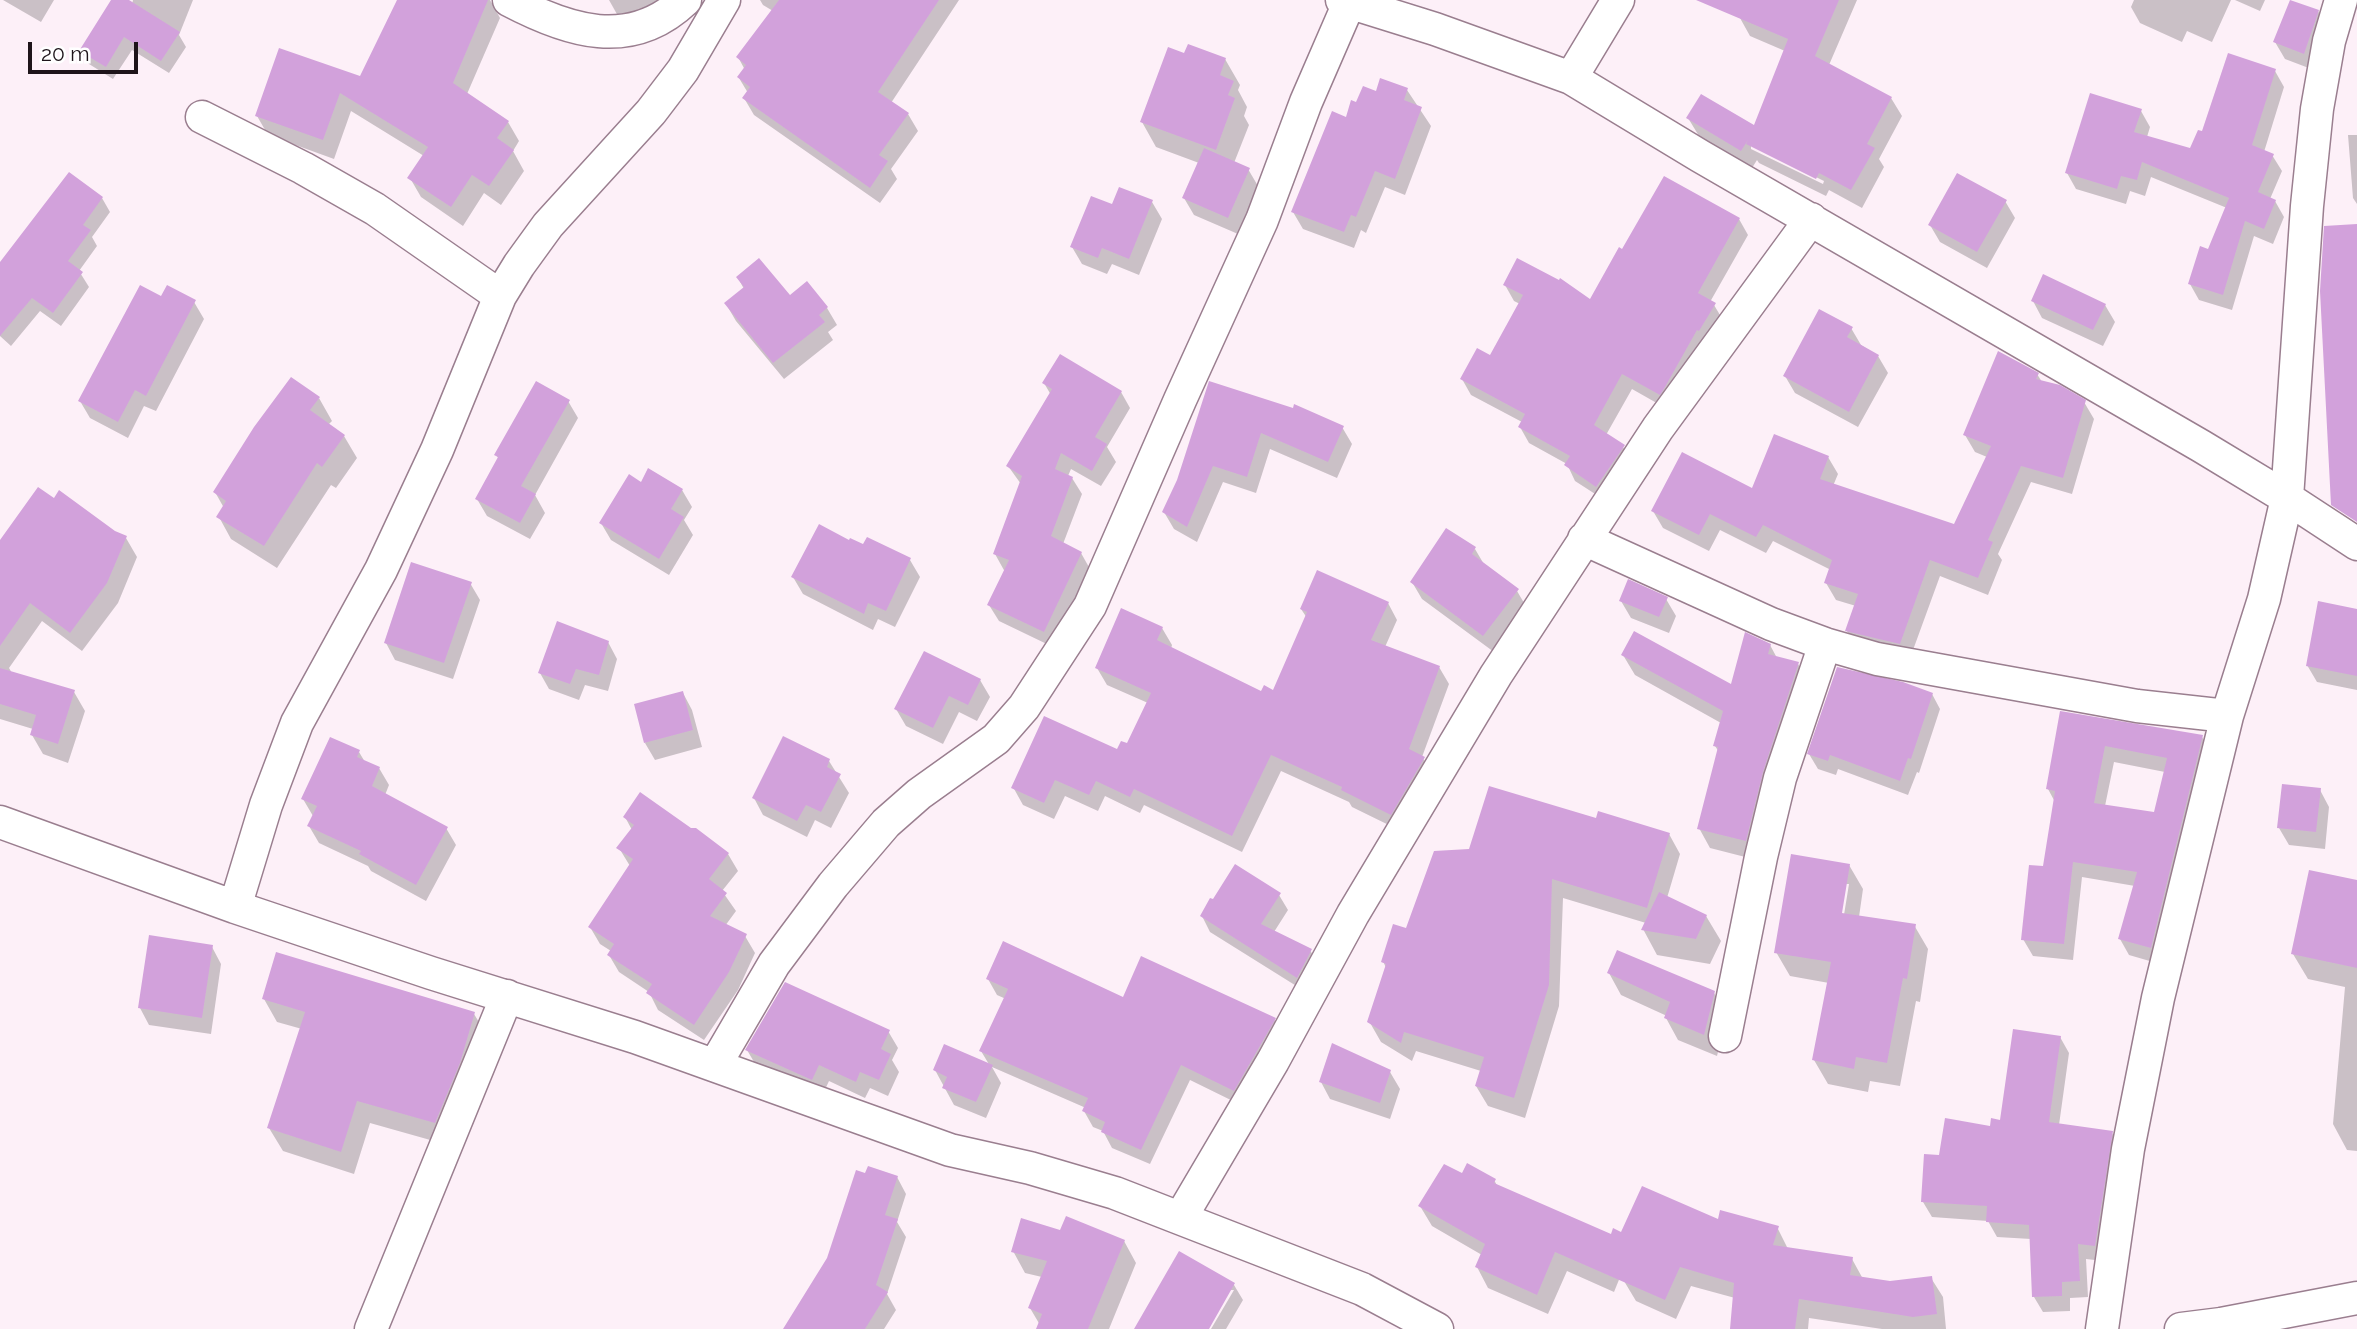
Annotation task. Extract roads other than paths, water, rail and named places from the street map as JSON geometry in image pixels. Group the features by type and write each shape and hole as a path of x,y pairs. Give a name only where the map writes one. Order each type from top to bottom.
{"street":[{"path":"509,0 573,28 612,33 640,28 663,17 685,0"},
{"path":"235,907 266,805 297,723 381,570 437,450 500,296 548,225 651,112 683,70 724,0"},
{"path":"1571,78 1618,0"},
{"path":"2102,1329 2128,1149 2155,1011 2227,716 2264,599 2287,498 2312,150 2329,41 2341,0"},
{"path":"715,1065 774,964 833,885 886,823 919,794 996,739 1024,707 1090,606 1262,220 1346,1 1435,29 1571,78 2287,498 2357,544"},
{"path":"202,117 303,168 374,209 500,296"},
{"path":"1181,1217 1434,777 1584,539 1658,428 1811,219"},
{"path":"1584,539 1771,624 1877,659 1948,674 2137,706 2227,716"},
{"path":"1725,1036 1761,857 1780,779 1825,644"},
{"path":"0,821 235,907 431,973 635,1037 950,1150 1042,1171 1115,1193 1362,1289 1437,1329"},
{"path":"371,1329 507,996"},
{"path":"2181,1329 2357,1298"}]}
